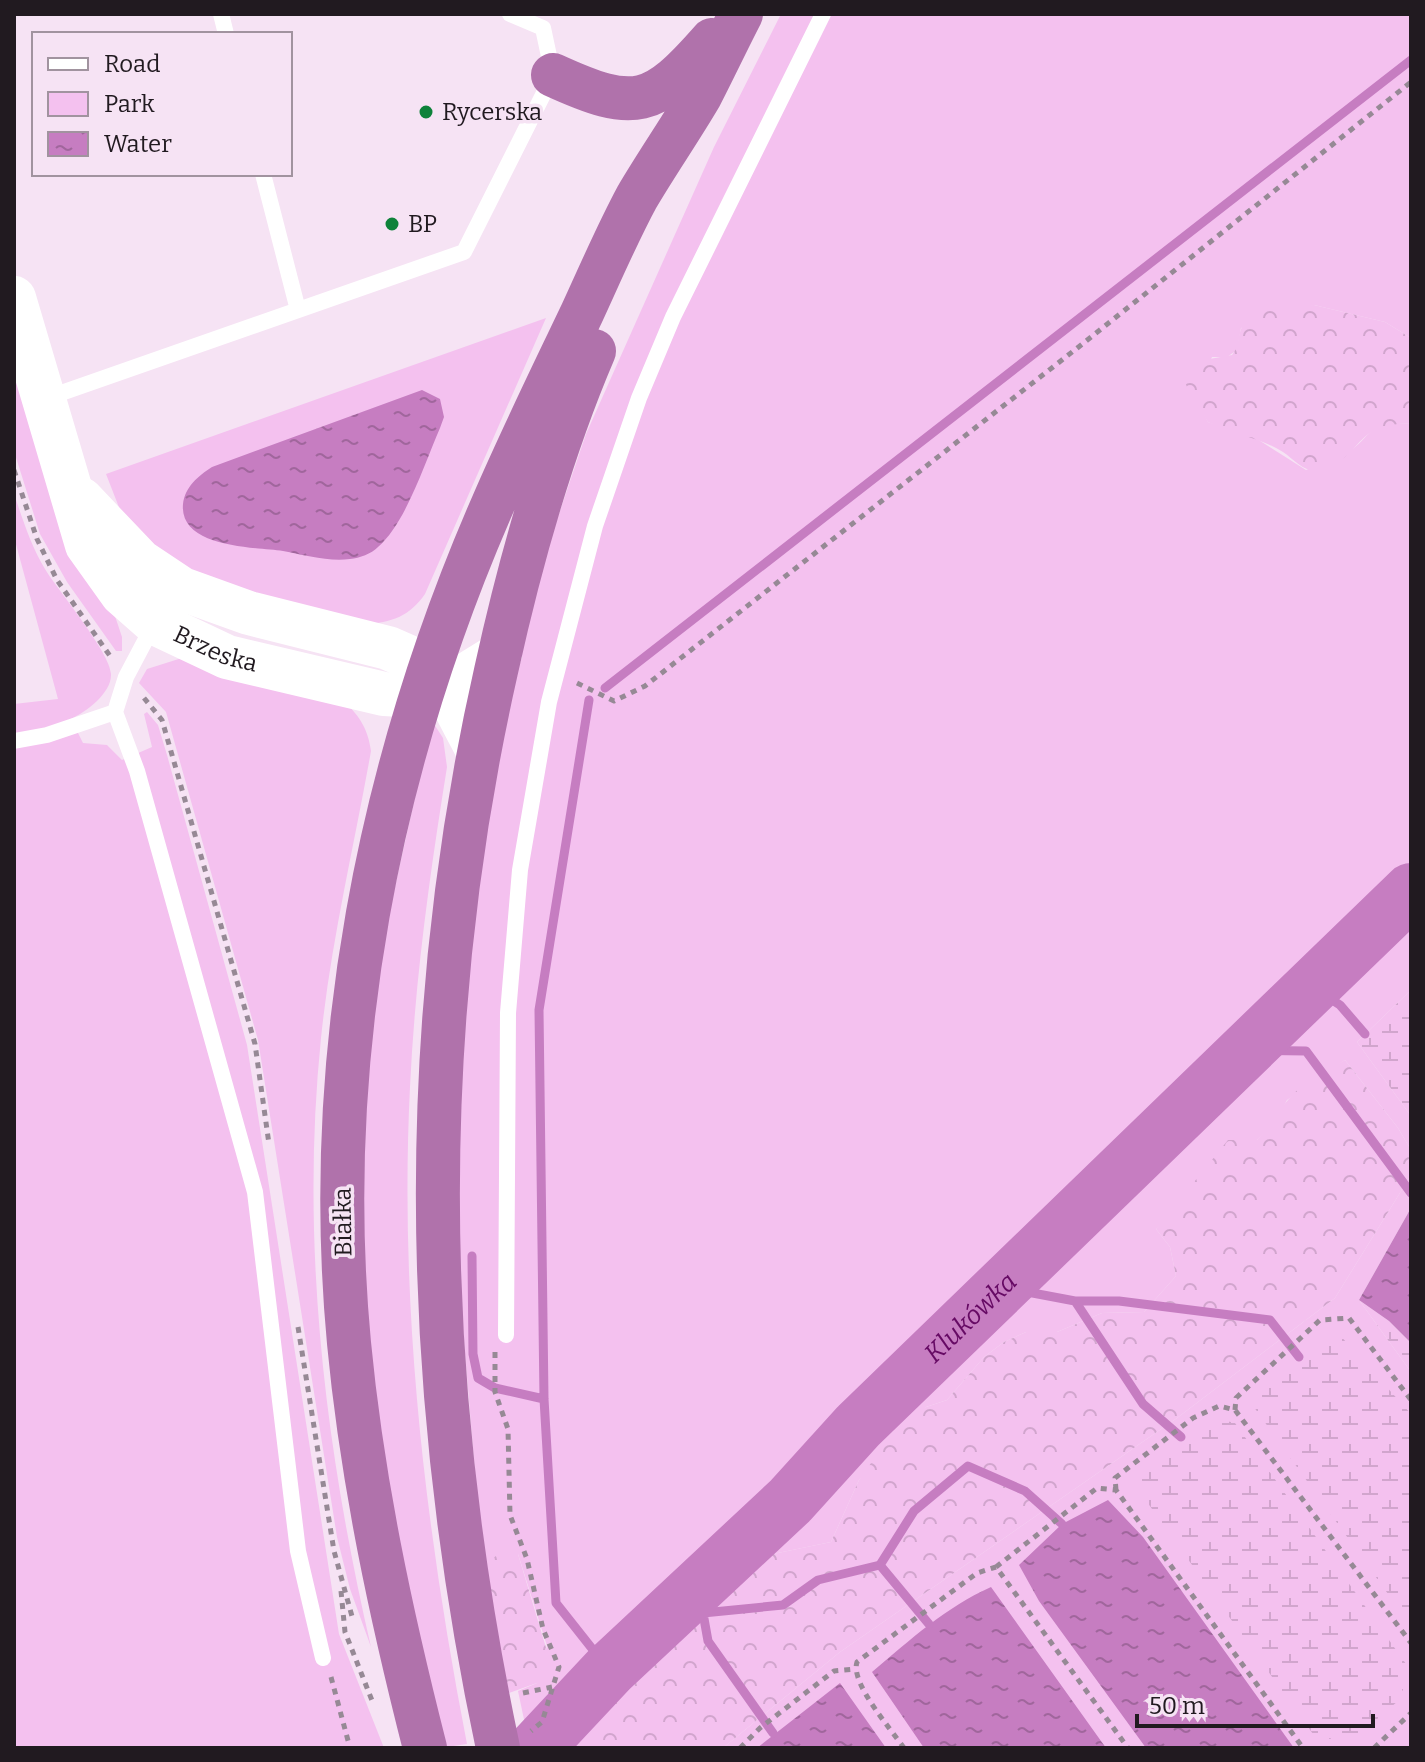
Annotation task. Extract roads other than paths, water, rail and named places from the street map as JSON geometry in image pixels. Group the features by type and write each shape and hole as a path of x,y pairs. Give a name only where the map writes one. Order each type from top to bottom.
{"highway":[{"path":"553,75 613,98 639,98 662,90 676,80 735,14"},
{"path":"509,1744 489,1705 448,1447 436,1219 446,972 478,751 531,531 564,428 700,96 741,14"},
{"name":"Białka","path":"424,1746 388,1592 358,1419 345,1287 343,1177 357,982 376,865 466,568 524,434 636,199 700,96"}],"street":[{"name":"Brzeska","path":"14,298 87,545 103,572 155,623 206,650 351,689 432,683"},
{"name":"Brzeska","path":"66,482 140,561 182,589 249,613 388,648 432,683"},
{"path":"478,751 432,683 500,654"}],"lane":[{"path":"43,400 464,252 553,75 546,21 510,14"},
{"path":"506,1335 508,1013 520,870 557,673 595,526 639,398 673,317 823,14"},
{"path":"264,176 298,310"},
{"path":"155,623 126,677 115,712 137,771 255,1192 298,1551 323,1658"},
{"path":"14,741 47,735 115,712"}],"water":[{"path":"422,390 440,399 444,417 406,508 388,536 369,554 334,560 238,546 205,537 193,529 185,518 183,504 186,492 197,478 212,467"},
{"path":"1411,1208 1411,1343 1389,1321 1359,1300"},
{"path":"1108,1500 1143,1537 1294,1748 1146,1748 1039,1601 1019,1565 1062,1524"},
{"path":"991,1587 1106,1748 924,1748 872,1672 944,1614"},
{"path":"840,1683 886,1748 757,1748"}],"waterway":[{"path":"605,688 1411,60"},
{"path":"589,700 539,1010 544,1399 556,1603 609,1670"},
{"name":"Klukówka","path":"536,1748 609,1670 790,1501 858,1426 1411,891"},
{"path":"1312,987 1340,1005 1365,1034"},
{"path":"1246,1050 1306,1051 1411,1193"},
{"path":"472,1256 473,1354 478,1378 495,1388 544,1399"},
{"path":"1001,1287 1075,1301 1119,1301 1270,1320 1299,1357"},
{"path":"1075,1301 1143,1404 1181,1437"},
{"path":"682,1600 703,1613 783,1605 818,1580 880,1565 914,1511 968,1466 1025,1491 1062,1524"},
{"path":"880,1565 929,1624"},
{"path":"703,1613 708,1641 773,1733"}],"place":[{"name":"Rycerska","path":"426,112"},
{"name":"BP","path":"392,224"}]}
